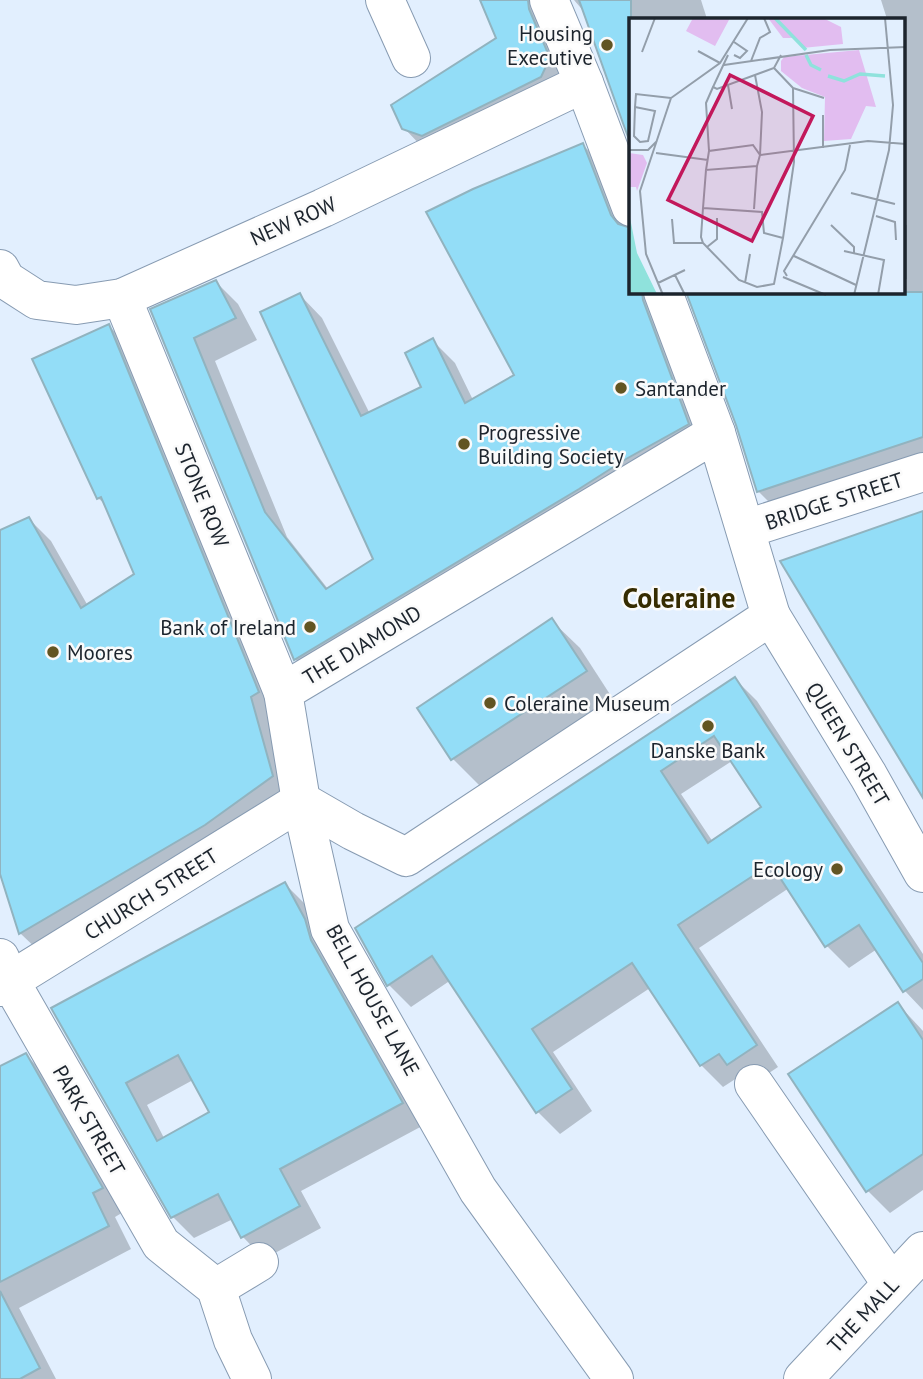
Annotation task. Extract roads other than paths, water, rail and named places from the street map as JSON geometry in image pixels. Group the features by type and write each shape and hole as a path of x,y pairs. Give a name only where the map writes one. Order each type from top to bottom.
{"street":[{"path":"384,0 411,58"},
{"path":"549,0 629,202"},
{"name":"NEW ROW","path":"0,269 6,280 37,300 76,304 121,298 323,208 584,83"},
{"path":"302,801 353,831 407,857 771,616 716,433 664,294"},
{"name":"STONE ROW","path":"121,298 283,692"},
{"name":"THE DIAMOND","path":"302,801 283,692 716,433"},
{"name":"BRIDGE STREET","path":"746,529 923,472"},
{"name":"QUEEN STREET","path":"771,616 868,775 923,873"},
{"name":"CHURCH STREET","path":"3,976 302,801"},
{"name":"BELL HOUSE LANE","path":"302,801 330,929 478,1189 614,1379"},
{"name":"PARK STREET","path":"3,976 161,1244 216,1288"},
{"path":"754,1084 891,1283"},
{"name":"THE MALL","path":"803,1379 923,1251"},
{"path":"252,1379 233,1340 216,1288 259,1262"}],"place":[{"name":"Housing Executive","path":"607,45"},
{"name":"Santander","path":"621,388"},
{"name":"Progressive Building Society","path":"464,444"},
{"name":"Bank of Ireland","path":"310,627"},
{"name":"Moores","path":"53,652"},
{"name":"Coleraine Museum","path":"490,703"},
{"name":"Danske Bank","path":"708,726"},
{"name":"Ecology","path":"837,869"}],"district":[{"name":"Coleraine","path":"679,597"}]}
